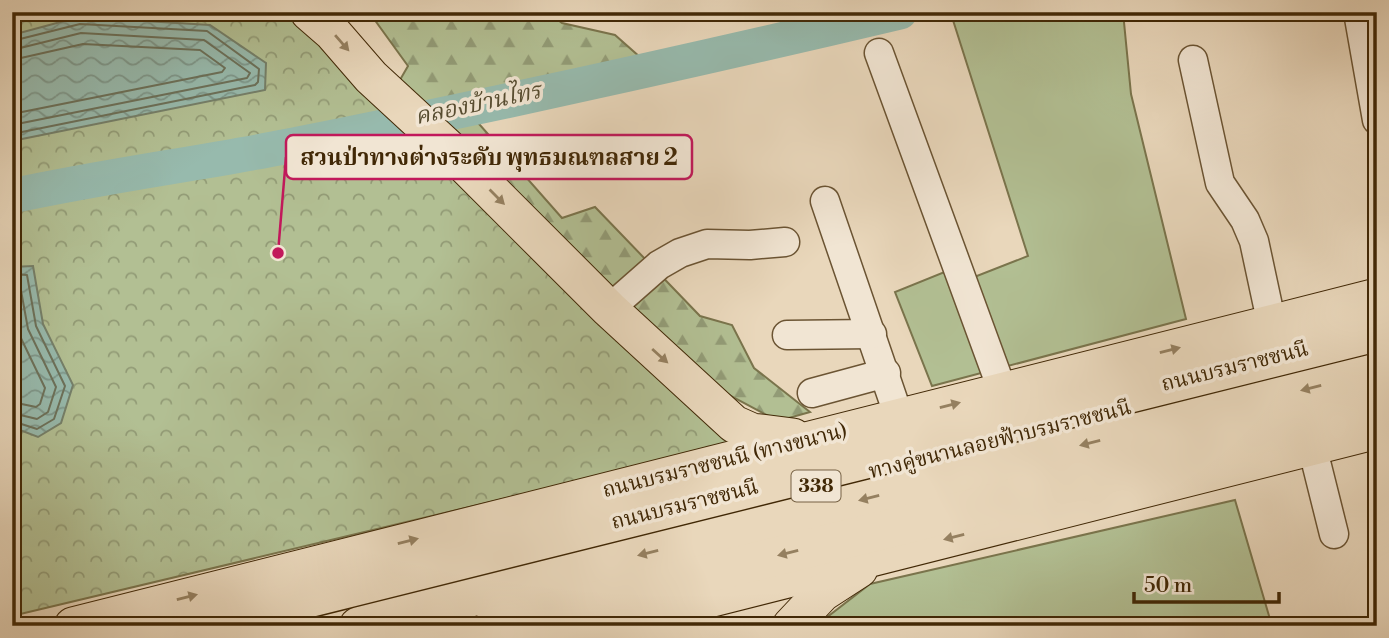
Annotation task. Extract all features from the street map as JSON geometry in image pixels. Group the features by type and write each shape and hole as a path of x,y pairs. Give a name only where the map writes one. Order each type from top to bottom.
{"highway":[{"path":"1131,393 1377,306"},
{"name":"ถนนบรมราชชนนี","path":"197,626 1377,332"},
{"path":"493,626 1377,404"},
{"path":"1169,458 1213,455 1326,425 1377,416"}],"main road":[{"path":"309,12 332,32 371,77 449,149 609,309 734,424 752,432 812,439"},
{"name":"ถนนบรมราชชนนี (ทางขนาน)","path":"74,626 1377,298"},
{"name":"ทางคู่ขนานลอยฟ้าบรมราชชนนี","path":"256,626 1377,347"},
{"name":"ทางคู่ขนานลอยฟ้าบรมราชชนนี","path":"358,626 1377,372"},
{"path":"601,626 1377,430"},
{"path":"791,626 822,593 884,554"}],"street":[{"path":"1358,12 1377,120"},
{"path":"879,53 1003,391"},
{"path":"1193,60 1220,183 1245,220 1254,241 1272,325"},
{"path":"825,201 899,417"},
{"path":"609,309 659,265 680,253 708,244 785,242"},
{"path":"787,335 872,334"},
{"path":"812,393 886,373"},
{"path":"1312,446 1334,534"}],"green space":[{"path":"12,12 286,12 329,43 738,443 12,616"},
{"path":"369,12 548,12 562,23 615,35 641,58 421,107 397,85 408,66"},
{"path":"975,12 1123,12 1131,94 1186,319 932,386 895,292 947,271 954,285 1028,256 952,17"},
{"path":"472,116 562,218 595,207 700,316 732,325 754,368 810,412 778,421 712,386 449,134"},
{"path":"1235,500 1272,626 820,626 826,618 870,584"}],"water":[{"path":"79,17 210,25 266,63 265,90 12,141 12,35"},
{"path":"33,266 43,324 73,385 61,423 38,437 12,427 12,267"}],"waterway":[{"name":"คลองบ้านไทร","path":"12,196 365,130 595,82 900,12"}],"place":[{"name":"สวนป่าทางต่างระดับ พุทธมณฑลสาย 2","path":"278,253"}]}
